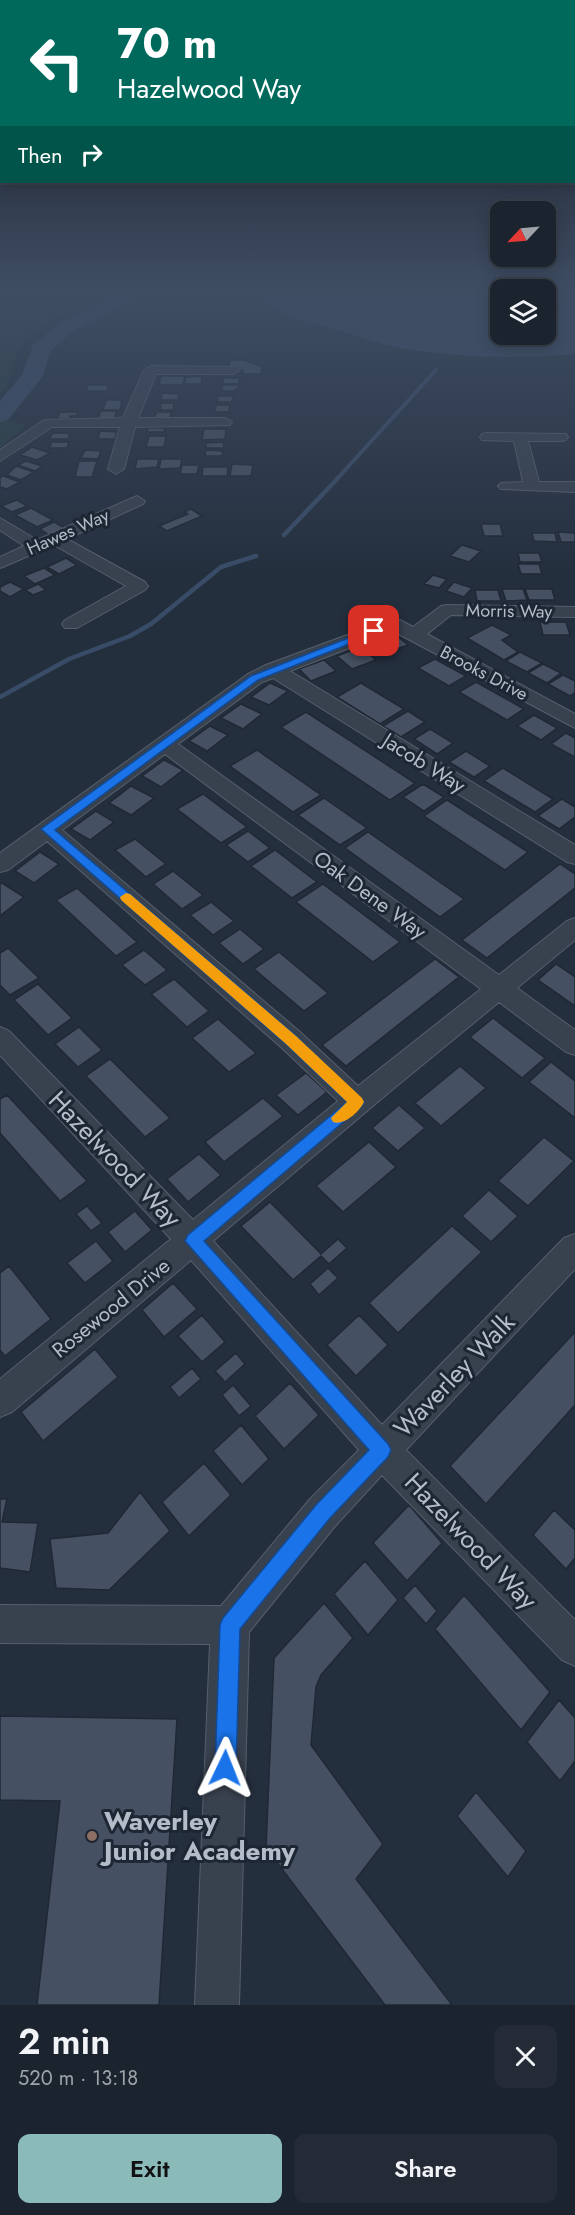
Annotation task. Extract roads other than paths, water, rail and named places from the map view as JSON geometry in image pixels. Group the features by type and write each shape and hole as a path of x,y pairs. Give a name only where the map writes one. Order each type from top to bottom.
{"street":[{"path":"116,470 129,422 144,387"},
{"path":"0,457 49,423 225,422"},
{"path":"487,437 561,437"},
{"path":"520,437 532,486"},
{"path":"506,486 575,487"},
{"name":"Hawes Way","path":"0,563 137,501"},
{"path":"0,523 35,546"},
{"path":"54,538 139,586 71,624"},
{"name":"Morris Way","path":"414,635 447,610 575,612"},
{"name":"Brooks Drive","path":"273,669 393,624 575,722"},
{"path":"0,864 255,678 273,669"},
{"name":"Jacob Way","path":"273,669 575,856"},
{"name":"Oak Dene Way","path":"166,745 575,1044"},
{"path":"47,829 291,1040 357,1102"},
{"name":"Rosewood Drive","path":"0,1400 357,1102 501,989 575,927"},
{"name":"Hazelwood Way","path":"0,1038 193,1241 382,1450 575,1647"},
{"name":"Waverley Walk","path":"230,1625 323,1512 575,1248"},
{"path":"0,1624 230,1625 217,2005"}],"waterway":[{"path":"0,415 23,387"},
{"path":"336,480 421,387"},
{"path":"284,535 338,478"},
{"path":"0,697 69,659 130,636 151,624 221,567 256,556"}],"place":[{"name":"Waverley Junior Academy","path":"92,1836"}]}
